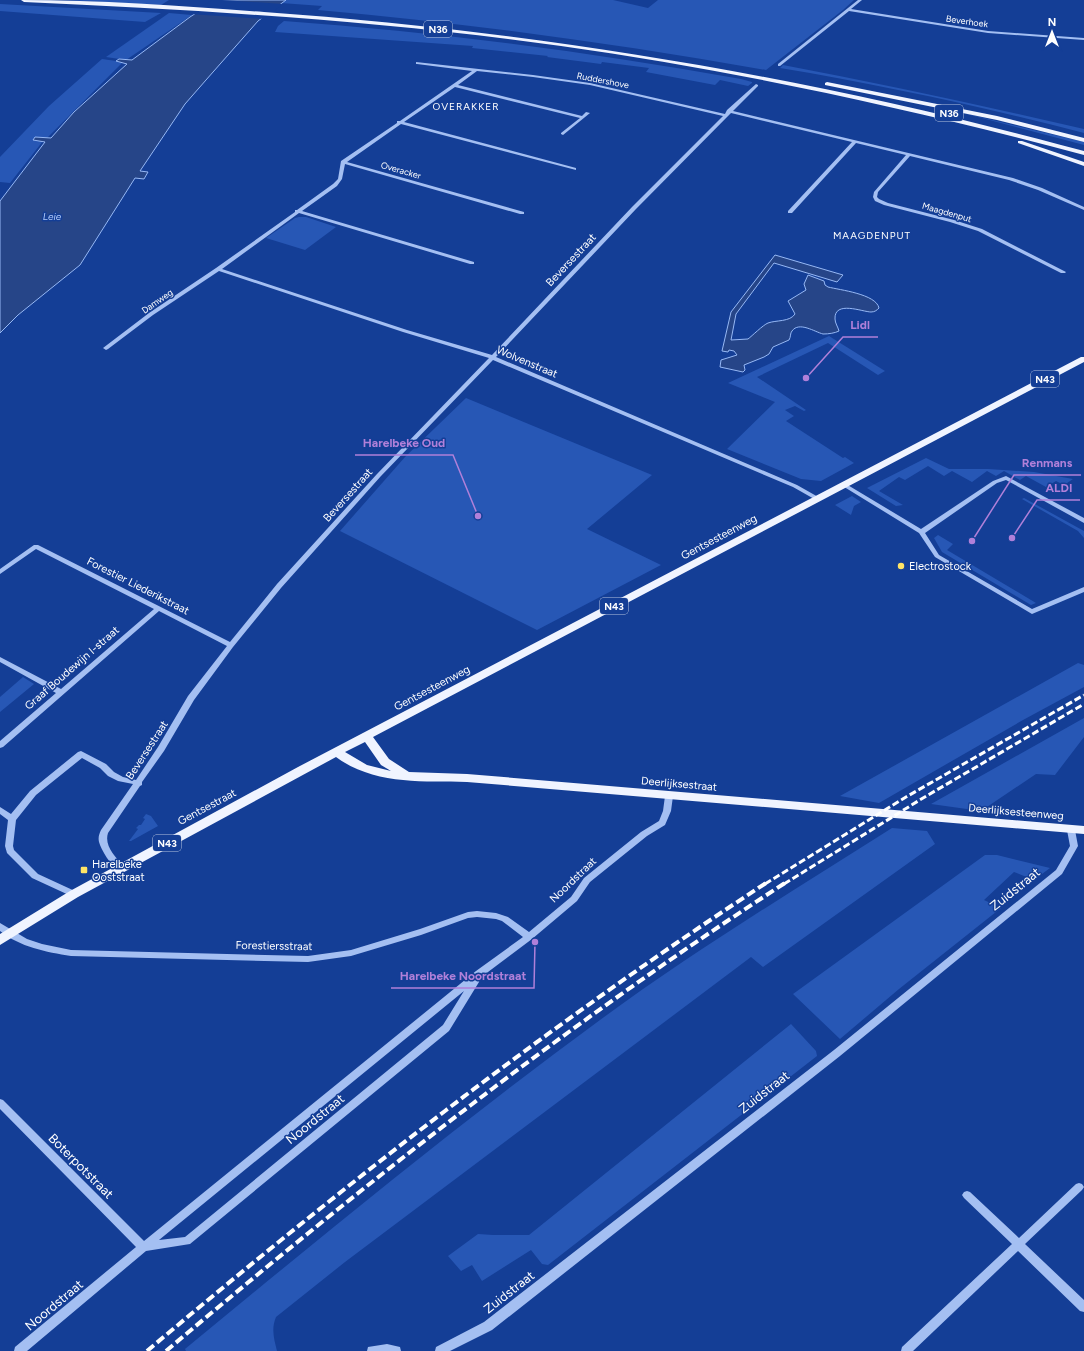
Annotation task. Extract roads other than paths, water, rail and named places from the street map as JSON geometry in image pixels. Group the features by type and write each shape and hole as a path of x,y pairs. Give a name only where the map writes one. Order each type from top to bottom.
{"main road":[{"name":"N36","path":"24,0 309,17 416,27 693,59 813,81 974,119 1084,148"},
{"name":"N36","path":"566,45 800,84 962,121 1084,153"},
{"path":"813,81 997,118 1084,140"},
{"path":"897,106 999,135 1084,164"},
{"name":"Gentsesteenweg","path":"366,736 1084,359"},
{"name":"Gentsestraat","path":"5,937 74,894 120,868 366,736"},
{"name":"Deerlijksestraat","path":"366,736 385,762 396,770 409,776"},
{"name":"Deerlijksestraat","path":"337,752 347,760 378,773 409,776 467,778 946,819"},
{"name":"Deerlijksesteenweg","path":"946,819 1084,830"}],"street":[{"path":"779,65 850,10 860,0"},
{"name":"Beverhoek","path":"850,10 988,32 1084,39"},
{"name":"Ruddershove","path":"417,63 590,84 727,113"},
{"path":"218,269 335,185 340,179 343,162 476,70"},
{"path":"454,85 582,117"},
{"name":"Beversestraat","path":"120,868 102,843 104,832 161,749 191,698 230,646 279,586 379,475 634,208 756,85"},
{"path":"563,134 588,113"},
{"path":"727,113 909,154 1011,179 1040,189 1084,209"},
{"path":"400,122 574,169"},
{"path":"790,212 855,142"},
{"name":"Maagdenput","path":"909,154 876,192 875,197 877,200 886,204 952,221 980,230 1063,272"},
{"name":"Overacker","path":"343,162 522,213"},
{"path":"298,211 472,263"},
{"name":"Wolvenstraat","path":"218,269 405,331 492,357 795,486 818,499"},
{"name":"Damweg","path":"106,348 151,314 218,269"},
{"path":"921,532 995,482 1006,478 1084,521"},
{"path":"844,485 921,532 937,556 1032,612 1084,589"},
{"name":"Forestier Liederikstraat","path":"0,572 36,546 159,608 230,646"},
{"path":"1072,594 1084,584"},
{"name":"Graaf Boudewijn I-straat","path":"0,745 159,608"},
{"path":"0,659 61,692"},
{"path":"74,894 35,876 10,851 9,846 12,819 33,793 81,754 103,766 111,774 121,779 138,783"},
{"name":"Noordstraat","path":"19,1351 143,1247 479,974 528,937 574,898 587,880 644,834 662,823 667,811 669,796"},
{"path":"0,810 12,819"},
{"name":"Zuidstraat","path":"440,1351 494,1321 837,1053 1059,872 1074,846 1071,830"},
{"name":"Forestiersstraat","path":"0,926 5,937 37,947 71,953 308,959 351,953 421,932 468,915 477,914 496,916 504,919 528,937"},
{"name":"Noordstraat","path":"143,1247 187,1241 446,1028 479,974"},
{"name":"Boterpotstraat","path":"0,1103 143,1247"},
{"path":"906,1351 1079,1187"},
{"path":"967,1195 1084,1307"},
{"path":"372,1351 387,1349 396,1351"}],"water":[{"name":"Leie","path":"216,0 286,0 258,21 185,104 140,171 148,172 144,179 135,178 80,265 18,315 0,333 0,201 45,142 33,140 35,137 51,138 74,112 127,64 116,61 119,59 132,60 190,17"},
{"path":"775,255 843,275 837,282 774,263 736,314 731,340 748,339 768,323 786,320 793,317 795,314 788,301 806,290 804,284 808,275 824,281 825,285 828,287 865,296 876,303 879,308 871,312 850,308 839,310 836,313 835,322 839,331 834,333 823,334 803,327 795,328 791,332 789,340 773,347 769,354 764,357 744,365 745,370 743,372 720,367 721,360 737,355 734,351 722,351 731,312"}],"railway":[{"path":"765,884 906,797 1084,695"},
{"path":"784,884 923,798 1084,704"},
{"path":"147,1351 297,1227 527,1049 685,937 766,883"},
{"path":"166,1351 316,1227 468,1107 624,992 785,883"}],"place":[{"name":"Lidl","path":"806,378"},
{"name":"Harelbeke Oud","path":"478,516"},
{"name":"ALDI","path":"1012,538"},
{"name":"Renmans","path":"972,541"},
{"name":"Electrostock","path":"901,566"},
{"name":"Harelbeke Ooststraat","path":"84,870"},
{"name":"Harelbeke Noordstraat","path":"535,942"}],"district":[{"name":"OVERAKKER","path":"466,106"},
{"name":"MAAGDENPUT","path":"872,235"}]}
